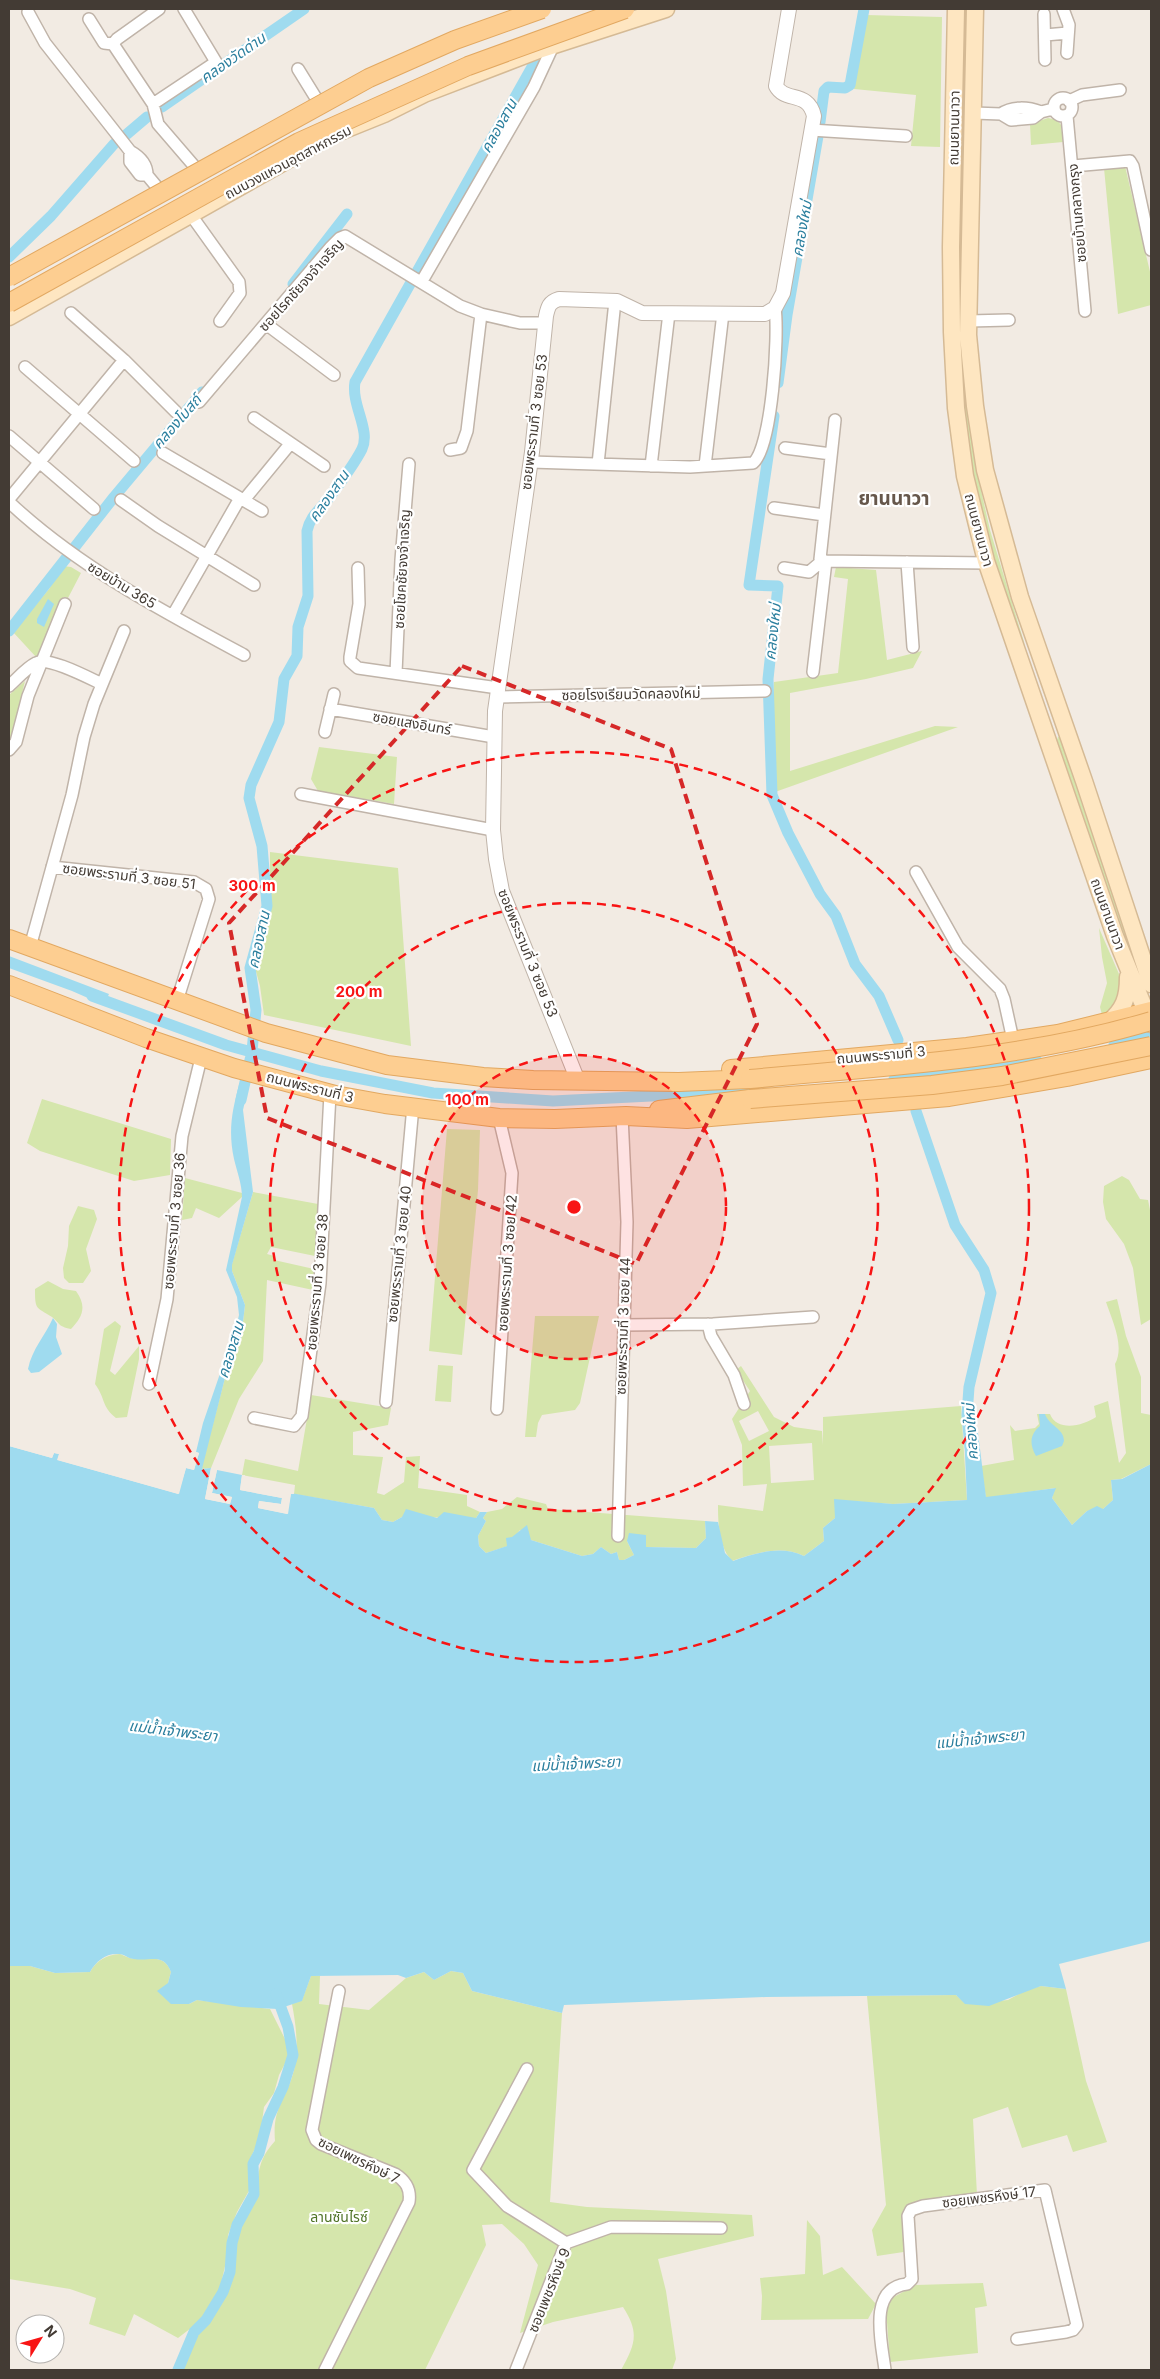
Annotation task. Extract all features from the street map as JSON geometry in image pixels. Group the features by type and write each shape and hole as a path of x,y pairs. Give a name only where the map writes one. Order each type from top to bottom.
{"main road":[{"path":"9,267 158,181 195,167 319,103 361,78 399,60 531,9"},
{"path":"9,277 370,78 455,40 542,9"},
{"name":"ถนนวงแหวนอุตสาหกรรม","path":"9,303 299,142 468,66 625,9"},
{"name":"ถนนวงแหวนอุตสาหกรรม","path":"9,317 332,136 384,114 424,94 553,46 666,9"},
{"name":"ถนนยานนาวา","path":"956,9 951,275 953,373 965,476 975,522 987,563 1128,971 1150,1017"},
{"name":"ถนนยานนาวา","path":"975,9 969,321 975,406 985,470 1003,540 1147,962 1151,984"},
{"path":"158,181 185,178 195,190 199,206 190,215"},
{"path":"1040,651 1035,658 1056,727 1050,732 1043,725"},
{"name":"ถนนพระรามที่ 3","path":"9,939 266,1033 387,1065 483,1077 578,1081 679,1082 750,1079 979,1057 1081,1039 1150,1017"},
{"path":"1108,1023 1126,1003 1128,971"},
{"name":"ถนนพระรามที่ 3","path":"9,985 201,1058 234,1068 330,1094 499,1118 555,1119 624,1116 687,1119 940,1098 1067,1077 1151,1059"},
{"name":"ถนนพระรามที่ 3","path":"608,1081 945,1049 1058,1034 1108,1023 1150,1017"},
{"path":"1058,1034 1068,1042 1074,1053 1074,1065 1067,1077"},
{"name":"ถนนพระรามที่ 3","path":"624,1116 750,1099 932,1085 1002,1076 1151,1046"}],"street":[{"path":"113,44 117,39 159,9"},
{"path":"153,104 216,62 184,9"},
{"path":"531,462 705,466 748,464 756,460 760,454 766,432 776,353 775,308 783,293 814,116 812,109 806,102 781,92 776,86 789,9"},
{"path":"1063,9 1067,16 1067,53"},
{"path":"27,10 44,43 130,150 130,162 140,175 158,181"},
{"path":"1044,14 1045,60"},
{"path":"89,19 104,43 113,44 153,104 158,124 195,167"},
{"path":"1044,36 1068,33"},
{"path":"415,277 534,87 553,46"},
{"path":"298,69 319,103"},
{"path":"1067,116 1058,116 1053,109 1054,103 1058,99 1064,98 1069,101 1082,95 1120,90"},
{"name":"ซอยบ้านกลางกรุง","path":"1069,101 1072,109 1067,116 1085,311"},
{"path":"974,113 1001,114 1011,120 1018,120 1033,118 1041,112 1053,109"},
{"path":"811,130 906,136"},
{"path":"1073,166 1130,161 1133,166 1151,250"},
{"path":"190,215 239,282 240,293 220,322"},
{"name":"ซอยโรคชัยจงจำเจริญ","path":"199,402 335,243 345,236 460,306 481,314 520,323 545,323"},
{"name":"ซอยพระรามที่ 3 ซอย 53","path":"578,1081 502,891 493,830 494,737 498,693 531,462 548,306 553,301 559,299 615,301 642,313 765,314 775,308"},
{"path":"598,464 615,301"},
{"path":"71,313 124,360 176,412"},
{"path":"651,466 669,313"},
{"path":"705,466 723,313"},
{"path":"450,450 461,448 466,430 481,314"},
{"path":"969,321 1009,320"},
{"path":"266,324 334,376"},
{"path":"9,501 124,360"},
{"path":"25,367 134,461"},
{"path":"254,418 324,466"},
{"path":"813,672 824,561 819,555 835,420"},
{"path":"9,436 94,509"},
{"path":"173,616 206,556 242,499 290,444"},
{"path":"785,448 831,454"},
{"path":"163,453 262,511"},
{"name":"ซอยโชคชัยจงจำเจริญ","path":"396,674 401,560 408,464"},
{"path":"121,500 254,585"},
{"name":"ซอยบ้าน 365","path":"9,501 36,528 98,572 244,655"},
{"path":"774,508 824,515"},
{"path":"784,568 809,572 824,561 987,563"},
{"path":"908,562 913,647"},
{"path":"358,568 359,604 350,661 358,668 498,693"},
{"path":"9,750 16,742 28,696 66,604"},
{"path":"30,947 69,804 84,738 102,684 124,631"},
{"path":"9,686 36,663 42,661 53,663 102,684"},
{"name":"ซอยโรงเรียนวัดคลองใหม่","path":"498,693 765,691"},
{"path":"325,732 334,694"},
{"name":"ซอยแสงอินทร์","path":"330,709 494,737"},
{"path":"69,804 78,796 91,736"},
{"path":"301,794 493,830"},
{"name":"ซอยพระรามที่ 3 ซอย 51","path":"52,867 194,882 206,889 209,900 177,1002"},
{"path":"916,872 958,947 1000,989 1013,1040"},
{"name":"ซอยพระรามที่ 3 ซอย 36","path":"150,1384 167,1299 182,1136 201,1058"},
{"name":"ซอยพระรามที่ 3 ซอย 38","path":"254,1418 294,1426 300,1421 302,1416 320,1283 330,1094"},
{"name":"ซอยพระรามที่ 3 ซอย 40","path":"386,1402 413,1106"},
{"name":"ซอยพระรามที่ 3 ซอย 44","path":"618,1536 627,1222 624,1116"},
{"name":"ซอยพระรามที่ 3 ซอย 42","path":"497,1409 512,1173 499,1118"},
{"path":"624,1325 708,1324 813,1317"},
{"path":"708,1324 711,1336 734,1375 744,1404"},
{"name":"ซอยเพชรหึงษ์ 7","path":"325,2370 409,2202 410,2194 403,2180 395,2174 321,2144 313,2136 312,2130 339,1991"},
{"path":"527,2069 473,2170 507,2206 566,2243"},
{"name":"ซอยเพชรหึงษ์ 17","path":"885,2370 879,2315 884,2298 892,2290 901,2284 908,2284 912,2279 908,2216 911,2210 923,2206 1045,2190 1076,2325 1073,2330 1066,2332 1017,2339"},
{"name":"ซอยเพชรหึงษ์ 9","path":"516,2370 566,2243 611,2227 721,2228"}],"highlighted area":[{"path":"462,666 671,749 757,1024 636,1264 267,1118 229,923"}],"green space":[{"path":"962,9 968,9 964,354 968,413 978,477 990,530 1024,642 1026,656 987,536 972,478 964,424 957,333"},
{"path":"866,15 942,17 940,147 911,146 916,95 854,89"},
{"path":"1048,118 1057,120 1061,125 1063,142 1031,145 1030,124"},
{"path":"1125,166 1151,276 1151,305 1118,314 1104,168"},
{"path":"63,566 71,567 81,573 68,598 64,597 46,644 36,657 13,632 49,589"},
{"path":"836,567 876,570 887,660 922,651 913,668 790,693 790,771 935,726 958,727 775,792 773,781 774,682 838,673 848,579 834,577"},
{"path":"25,681 12,736 9,743 9,695"},
{"path":"1062,736 1082,804 1139,968 1136,969 1057,740 1058,737"},
{"path":"319,747 397,757 394,804 318,791 311,779"},
{"path":"270,852 398,868 411,1046 264,1015 260,986 255,968 258,946 270,915"},
{"path":"1099,928 1119,974 1121,994 1113,1011 1102,1015 1100,1007 1107,983"},
{"path":"42,1099 171,1139 170,1175 134,1181 40,1151 27,1143"},
{"path":"447,1129 480,1130 478,1190 462,1355 429,1351"},
{"path":"1122,1176 1129,1180 1140,1199 1148,1200 1151,1215 1151,1319 1141,1325 1133,1268 1124,1244 1106,1219 1103,1202 1104,1186"},
{"path":"185,1178 242,1193 242,1197 219,1218 196,1208 192,1218 182,1220"},
{"path":"253,1192 318,1204 315,1256 271,1247 267,1254 274,1256 274,1260 314,1269 313,1290 267,1280 263,1361 239,1399 211,1468 201,1469 225,1378 241,1339 245,1305 232,1271 232,1264"},
{"path":"78,1206 94,1210 97,1219 86,1249 91,1271 83,1283 69,1283 64,1278 63,1268 68,1246 69,1226"},
{"path":"48,1281 63,1289 76,1291 82,1302 81,1316 71,1329 61,1326 36,1304 35,1289"},
{"path":"1117,1299 1126,1336 1141,1377 1141,1413 1151,1415 1151,1464 1121,1479 1111,1480 1113,1500 1103,1509 1087,1511 1072,1525 1052,1498 1055,1488 986,1498 981,1466 1014,1460 1010,1425 1015,1431 1035,1428 1039,1424 1037,1414 1050,1414 1053,1420 1064,1425 1078,1425 1096,1417 1094,1406 1108,1401 1119,1463 1126,1453 1115,1364 1118,1357 1118,1341 1106,1302"},
{"path":"535,1316 599,1316 580,1403 575,1410 542,1415 538,1423 536,1437 525,1437"},
{"path":"115,1321 121,1326 110,1371 115,1375 139,1346 139,1359 127,1417 116,1418 108,1410 95,1384 104,1329"},
{"path":"438,1365 453,1366 451,1402 435,1401"},
{"path":"741,1366 774,1417 794,1427 822,1431 823,1445 823,1417 961,1406 967,1500 893,1504 835,1500 835,1518 823,1528 824,1541 804,1556 786,1551 768,1551 732,1561 722,1542 718,1505 763,1511 767,1484 743,1486 742,1445 732,1419 750,1391 736,1370","holes":["758,1411 769,1431 749,1441 739,1421","812,1443 814,1480 771,1483 769,1446"]},
{"path":"311,1395 391,1408 388,1425 353,1432 353,1455 383,1457 377,1493 384,1495 404,1482 406,1457 420,1456 418,1488 467,1495 467,1506 480,1512 476,1518 402,1517 393,1522 382,1520 374,1508 294,1494 295,1485 242,1475 245,1459 298,1471"},
{"path":"517,1497 546,1504 548,1509 705,1521 706,1538 696,1548 645,1547 627,1541 634,1555 624,1560 619,1560 617,1552 611,1554 601,1547 593,1554 582,1556 531,1540 520,1530 508,1546 486,1553 479,1546 478,1536 486,1521 483,1518 487,1512 502,1509"},
{"path":"120,1954 132,1959 161,1960 168,1966 171,1972 168,1983 189,2004 197,2000 270,2009 286,2041 289,2056 279,2075 274,2093 264,2107 260,2137 249,2162 250,2189 237,2212 228,2235 227,2257 219,2293 204,2318 178,2338 134,2314 125,2336 89,2324 96,2298 70,2289 9,2279 9,1966 30,1966 55,1973 90,1972 102,1959"},
{"name":"ลานซันไรซ์","path":"451,1971 463,1973 472,1991 562,2013 550,2202 587,2207 752,2215 754,2236 658,2259 666,2291 676,2359 672,2370 621,2370 630,2353 634,2339 632,2324 623,2307 553,2322 520,2333 538,2265 524,2244 502,2224 482,2225 486,2245 425,2370 181,2370 195,2336 218,2309 228,2286 240,2224 254,2197 259,2171 265,2154 275,2141 278,2111 291,2080 296,2062 295,2020 292,2004 302,2000 311,1976 320,1976 319,2004 369,2010 406,1978 424,1972 434,1980"},
{"path":"1041,1986 1066,1989 1086,2081 1107,2142 1073,2152 1067,2135 1022,2148 1008,2107 973,2119 977,2195 908,2206 910,2251 877,2256 872,2230 886,2205 867,1996 956,1995 966,2004 1008,2000 1026,1990"},
{"path":"807,2220 820,2236 823,2275 842,2267 876,2304 868,2319 761,2320 762,2296 760,2278 805,2274"},
{"path":"983,2283 987,2306 975,2308 978,2353 890,2362 886,2309 890,2299 916,2285"}],"water":[{"path":"48,599 54,604 44,627 37,623 37,619"},
{"path":"9,956 109,994 104,1005 9,968"},
{"name":"แม่น้ำเจ้าพระยา","path":"239,1085 248,1088 243,1110 253,1192 232,1265 232,1271 245,1305 241,1339 225,1378 202,1469 211,1468 205,1499 230,1504 232,1497 212,1493 217,1470 242,1475 240,1490 282,1498 281,1504 259,1501 258,1508 287,1514 291,1493 374,1508 382,1520 393,1522 402,1517 406,1509 437,1518 444,1512 476,1518 480,1512 487,1512 483,1518 486,1521 478,1536 479,1546 486,1553 507,1546 506,1538 512,1537 527,1525 531,1540 582,1556 593,1554 601,1547 611,1554 617,1552 619,1560 624,1560 634,1555 627,1541 629,1533 646,1535 646,1547 696,1548 706,1538 705,1521 718,1522 725,1553 733,1561 768,1551 786,1551 804,1556 824,1541 823,1528 835,1518 834,1499 893,1504 967,1500 964,1433 978,1433 986,1497 1056,1488 1052,1498 1072,1525 1087,1511 1097,1506 1103,1509 1113,1500 1111,1480 1122,1479 1151,1464 1151,1941 1059,1964 1066,1989 1041,1986 989,2006 965,2004 956,1995 766,1997 564,2005 562,2013 472,1991 463,1973 451,1971 434,1980 424,1972 406,1978 398,1975 311,1976 302,2001 278,2009 241,2007 197,2000 189,2004 171,2004 157,1991 168,1983 171,1972 164,1962 156,1959 140,1960 121,1954 114,1954 98,1961 90,1972 55,1973 30,1966 9,1966 9,1446 52,1458 54,1453 59,1454 58,1460 178,1494 186,1468 194,1470 199,1453 196,1452 203,1423 224,1362 231,1349 239,1315 237,1297 226,1270 242,1197 231,1139 233,1112"},
{"path":"53,1318 57,1324 56,1337 62,1354 39,1372 31,1373 28,1369 32,1355"},
{"path":"1039,1414 1045,1414 1062,1433 1064,1441 1062,1446 1036,1456 1032,1447 1032,1436 1040,1426"}],"pier":[{"path":"9,1443 50,1455 54,1450 61,1453 60,1458 177,1491 184,1466 193,1467 196,1454 193,1451 199,1453 194,1470 186,1468 179,1494 57,1460 59,1454 54,1453 52,1458 9,1446"},
{"path":"211,1468 213,1469 207,1497 228,1501 229,1499 210,1494 214,1469 217,1470 212,1493 232,1497 230,1504 205,1499"},
{"path":"242,1475 245,1475 243,1488 284,1497 282,1507 261,1504 261,1506 285,1511 289,1492 294,1492 294,1494 291,1494 288,1514 258,1508 259,1501 281,1504 282,1498 240,1490"}],"waterway":[{"name":"คลองวัดด่าน","path":"162,107 304,9"},
{"name":"คลองใหม่","path":"820,122 824,91 828,87 845,88 850,85 864,9"},
{"name":"คลองสาน","path":"241,1100 252,1051 256,1010 250,968 267,906 262,846 249,798 251,785 279,722 284,679 297,656 298,627 308,596 308,526 355,462 362,449 364,434 356,400 355,382 536,60"},
{"name":"คลองวัดด่าน","path":"127,134 147,117"},
{"name":"คลองใหม่","path":"778,383 787,315 818,136"},
{"name":"คลองวัดด่าน","path":"9,257 51,216 114,144"},
{"name":"คลองโบสถ์","path":"293,284 347,214"},
{"name":"คลองโบสถ์","path":"9,631 114,497 202,392"},
{"name":"คลองใหม่","path":"774,416 749,585 778,586 768,679 772,795 788,833 820,894 836,916 855,964 879,996 898,1040"},
{"path":"92,996 226,1045 321,1071 433,1093 553,1101 749,1091"},
{"path":"1114,1045 1151,1036"},
{"path":"894,1079 944,1075 1037,1061"},
{"name":"คลองใหม่","path":"916,1111 955,1225 984,1270 991,1293 969,1387 967,1415 970,1447"},
{"path":"178,2370 194,2332 206,2320 223,2292 230,2272 232,2243 237,2225 254,2194 253,2164 259,2153 268,2119 283,2087 293,2055 288,2027 276,1994"}],"district":[{"name":"ยานนาวา","path":"894,498"}]}
